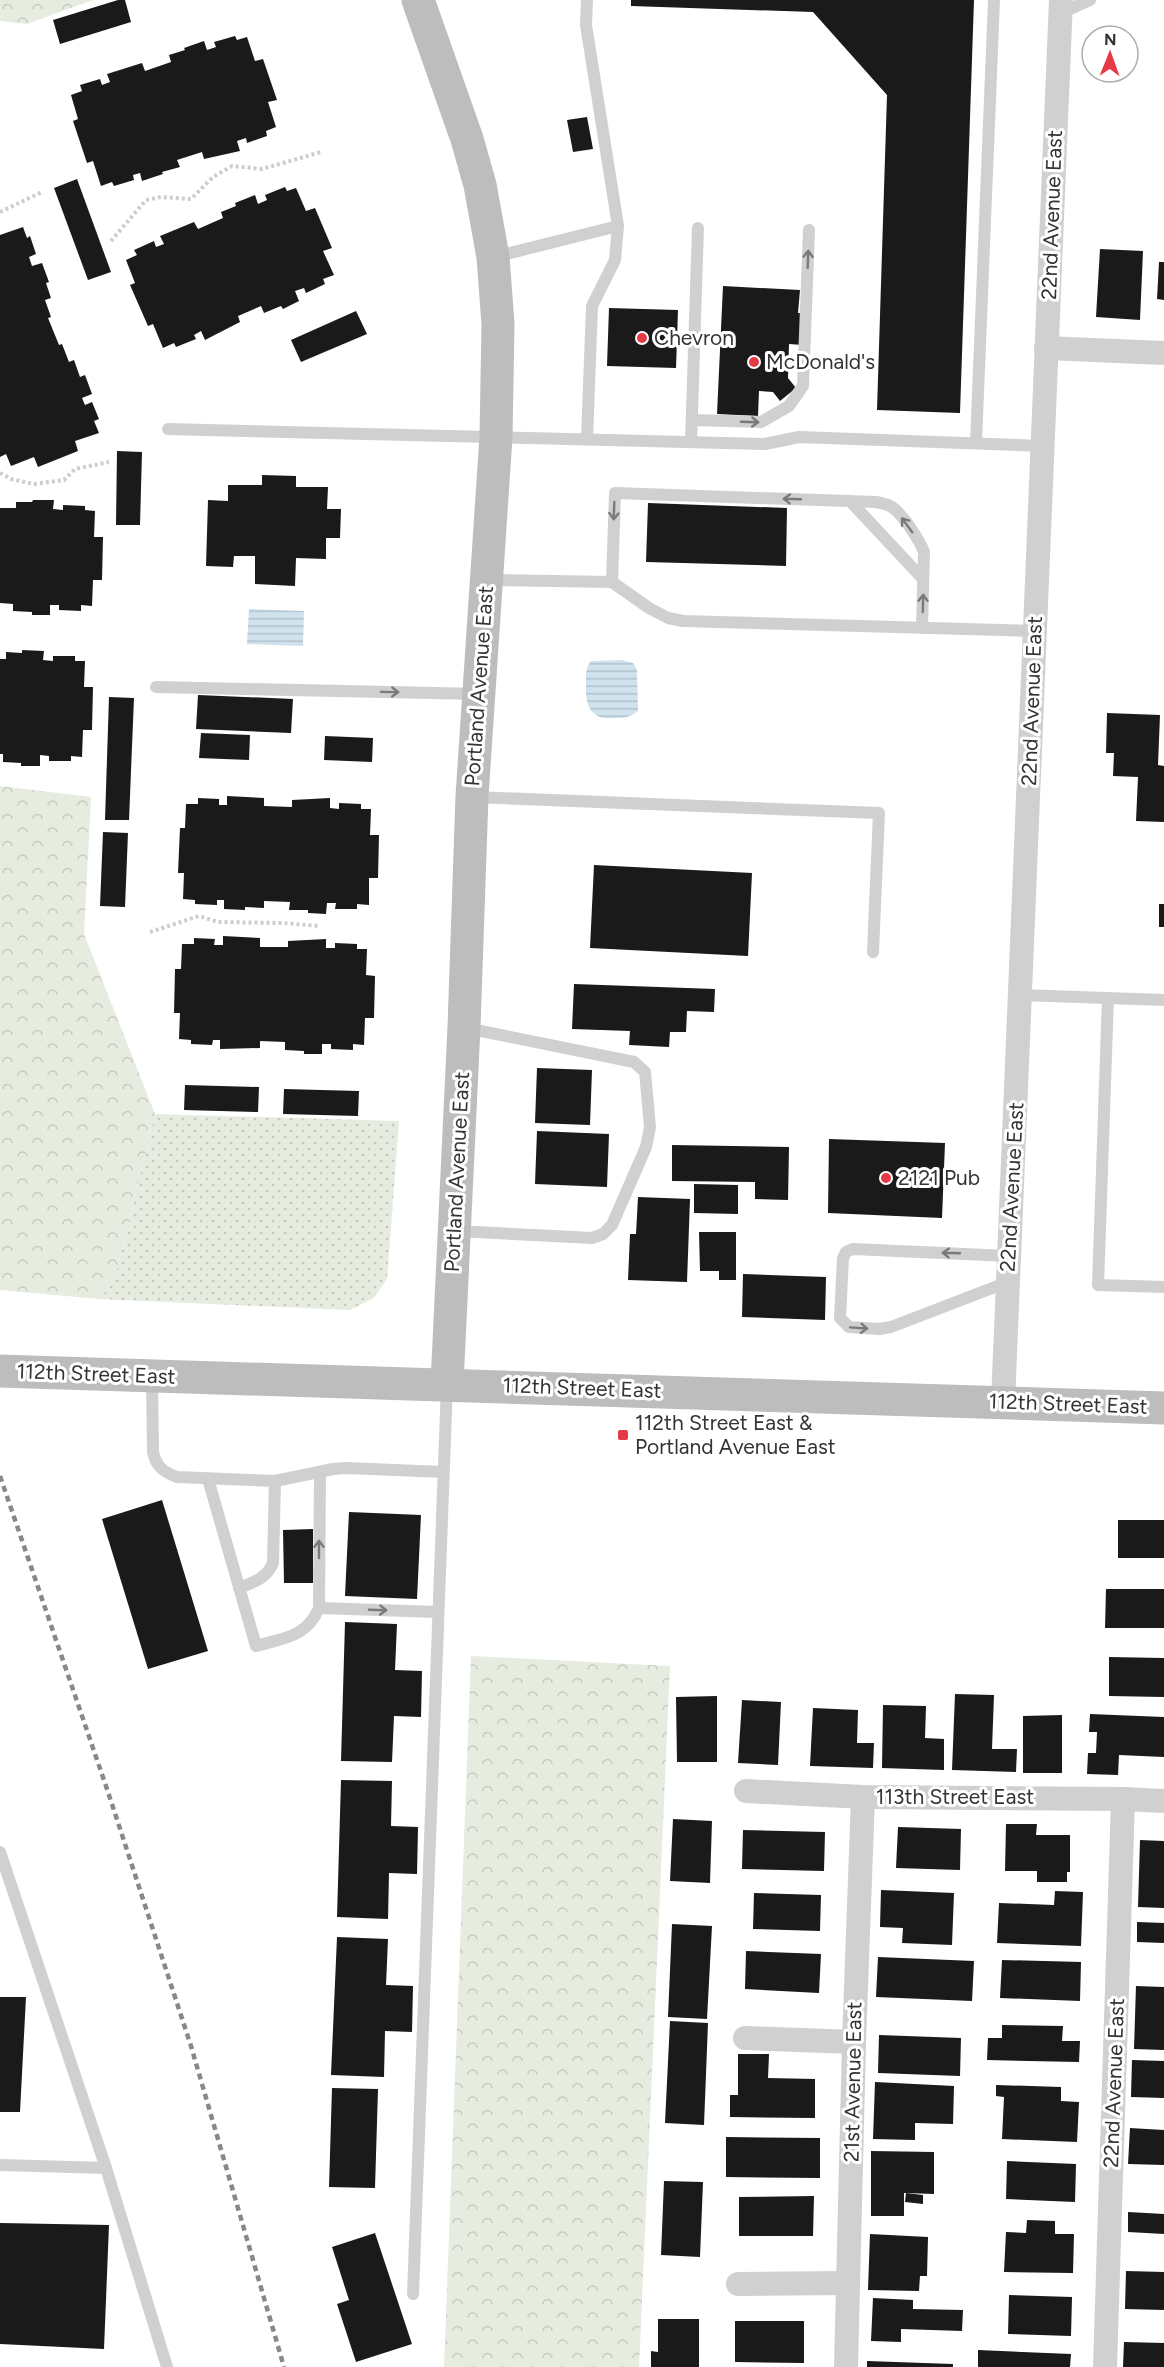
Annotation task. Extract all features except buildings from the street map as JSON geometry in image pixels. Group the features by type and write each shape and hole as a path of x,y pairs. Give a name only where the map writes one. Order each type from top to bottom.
{"main road":[{"name":"Portland Avenue East","path":"418,0 467,139 480,185 493,257 498,324 496,437 472,796 464,1027 447,1384"},
{"name":"112th Street East","path":"0,1371 1164,1408"}],"street":[{"name":"22nd Avenue East","path":"1003,1402 1022,995 1061,7"},
{"path":"1046,348 1164,352"},
{"name":"113th Street East","path":"746,1791 863,1797 1123,1799 1164,1802"},
{"name":"21st Avenue East","path":"846,2367 863,1797"},
{"name":"22nd Avenue East","path":"1105,2367 1123,1799"},
{"path":"745,2038 854,2042"},
{"path":"738,2284 848,2283"}],"lane":[{"path":"587,0 586,25 618,226 615,260 592,306 587,439"},
{"path":"976,443 994,0"},
{"path":"1061,7 1090,0"},
{"path":"493,257 618,226"},
{"path":"691,442 698,228"},
{"path":"692,420 761,422 789,406 803,386 809,230"},
{"path":"168,429 765,444 799,436 1043,446"},
{"path":"612,582 615,493 876,502 890,505 897,510 921,544 924,552 922,628"},
{"path":"850,501 923,579"},
{"path":"486,580 612,582 649,608 668,618 683,621 1035,632"},
{"path":"156,687 479,694"},
{"path":"472,796 879,813 873,952"},
{"path":"1022,995 1164,1000"},
{"path":"1108,998 1098,1285 1164,1287"},
{"path":"454,1231 592,1238 603,1234 612,1226 642,1157 650,1127 645,1072 634,1062 464,1027"},
{"path":"1008,1282 891,1327 849,1328 840,1318 843,1258 846,1252 853,1249 1009,1256"},
{"path":"152,1376 155,1463 165,1473 177,1477 275,1481 347,1468 443,1472"},
{"path":"413,2294 447,1384"},
{"path":"208,1479 256,1646 297,1635 310,1626 319,1608 320,1472"},
{"path":"239,1588 263,1578 273,1563 275,1481"},
{"path":"319,1608 438,1612"},
{"path":"0,1852 106,2168 167,2367"},
{"path":"0,2165 106,2168"}],"path":[{"path":"111,241 146,200 161,197 191,199 213,177 232,166 262,170 321,152"},
{"path":"0,212 42,192"},
{"path":"0,473 11,479 34,484 63,480 75,469 109,462"},
{"path":"150,932 199,916 218,922 283,922 320,926"}],"green space":[{"path":"0,0 93,0 27,24 0,21"},
{"path":"0,786 91,797 84,934 155,1114 114,1281 99,1299 0,1290"},
{"path":"155,1114 399,1121 387,1279 374,1298 350,1310 99,1299 114,1281"},
{"path":"471,1656 670,1666 639,2367 444,2367"}],"water":[{"path":"249,609 304,611 303,646 247,644"},
{"path":"622,660 633,663 637,670 638,711 625,717 607,718 595,715 588,705 586,692 588,666 591,661"}],"railway":[{"path":"0,1476 108,1792 191,2046 284,2367"}],"place":[{"name":"Chevron","path":"642,338"},
{"name":"McDonald's","path":"754,362"},
{"name":"2121 Pub","path":"886,1178"},
{"name":"112th Street East & Portland Avenue East","path":"623,1435"}]}
